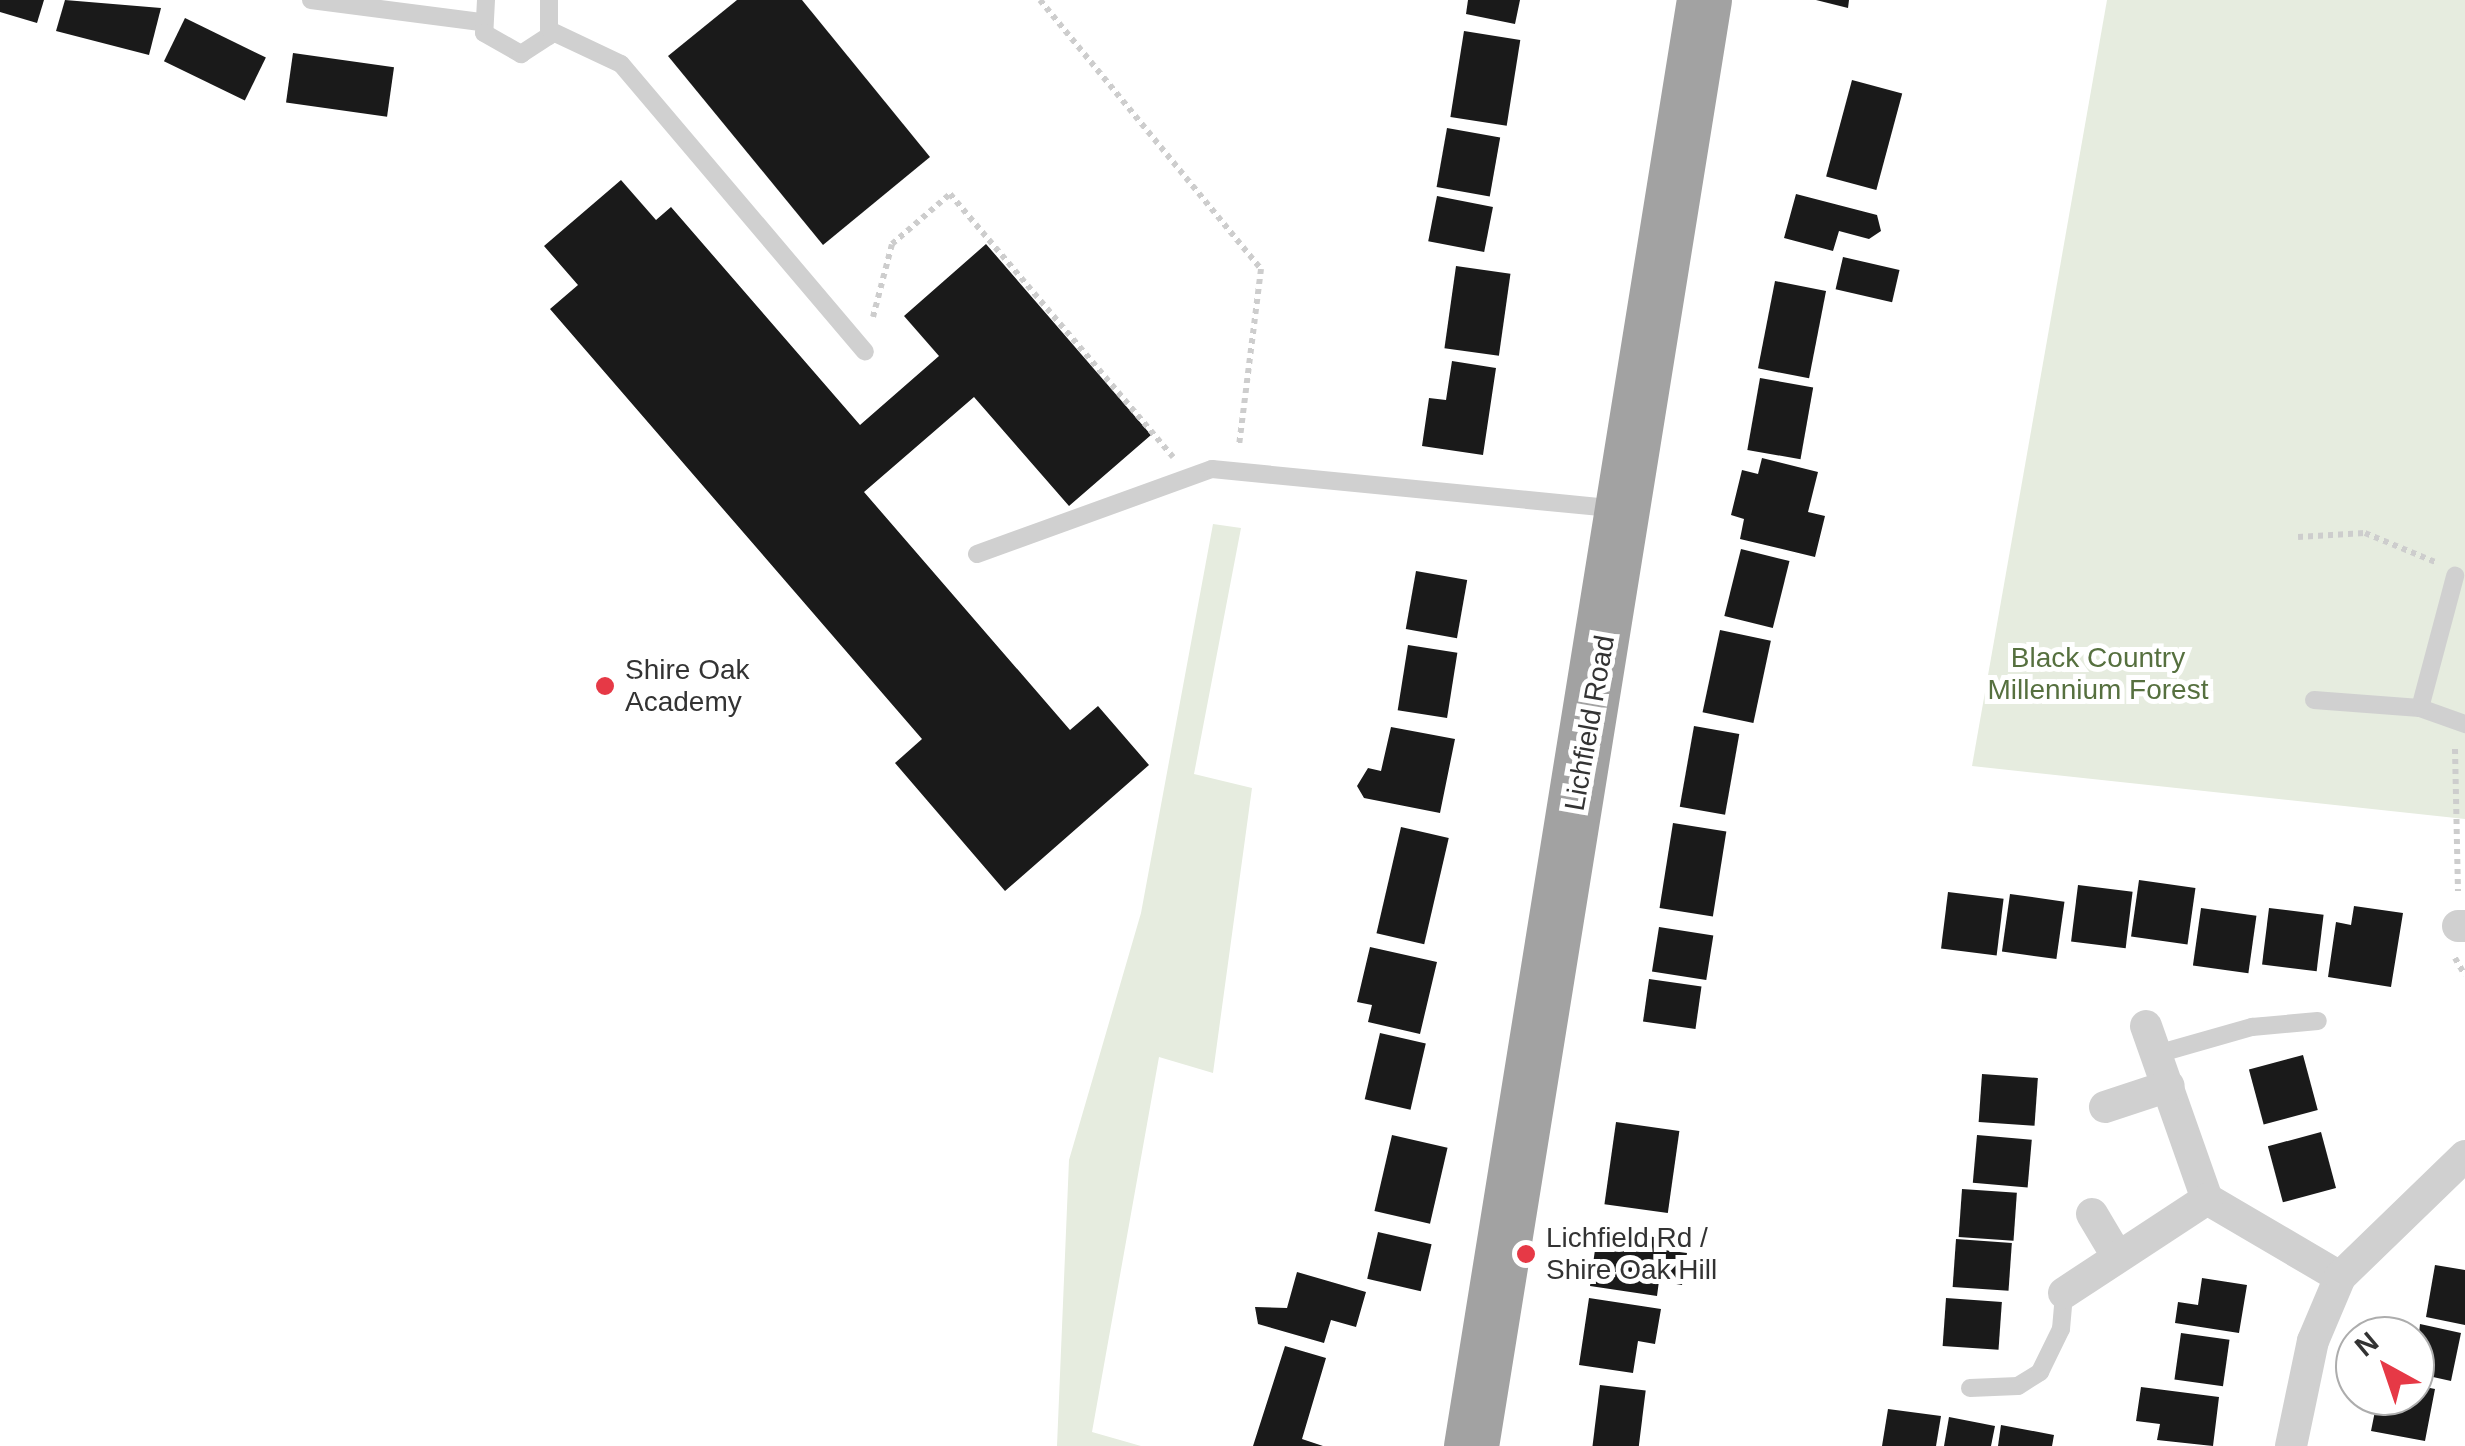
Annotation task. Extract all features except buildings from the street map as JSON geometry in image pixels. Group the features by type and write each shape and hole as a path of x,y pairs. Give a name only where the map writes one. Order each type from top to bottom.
{"highway":[{"name":"Lichfield Road","path":"1470,1446 1704,0"}],"street":[{"path":"2152,1040 2207,1199 2340,1277"},
{"path":"2105,1107 2169,1086"},
{"path":"2291,1446 2313,1341 2340,1277 2465,1156"},
{"path":"2064,1293 2207,1199"},
{"path":"2092,1214 2118,1256"}],"lane":[{"path":"311,0 481,22 510,54 532,51 551,31 549,0"},
{"path":"481,22 486,0"},
{"path":"551,31 621,64 865,352"},
{"path":"977,554 1182,480 1235,470 1624,510"},
{"path":"2420,708 2455,576"},
{"path":"2314,700 2420,708 2465,724"},
{"path":"2152,1040 2318,1020"},
{"path":"1970,1388 2018,1386 2040,1372 2061,1329 2064,1293"}],"path":[{"path":"1040,0 1262,268 1235,470"},
{"path":"865,352 892,244 950,194 1169,448 1182,480"},
{"path":"2298,537 2365,533 2415,548 2455,576"},
{"path":"2446,715 2460,803 2462,926 2455,958 2465,974"}],"green space":[{"name":"Black Country Millennium Forest","path":"2107,0 2465,0 2465,819 1972,766"},
{"path":"1213,524 1241,528 1194,774 1252,788 1213,1073 1159,1057 1092,1432 1141,1446 1057,1446 1069,1160 1141,913"}],"place":[{"name":"Shire Oak Academy","path":"605,686"},
{"name":"Lichfield Rd / Shire Oak Hill","path":"1526,1254"}]}
